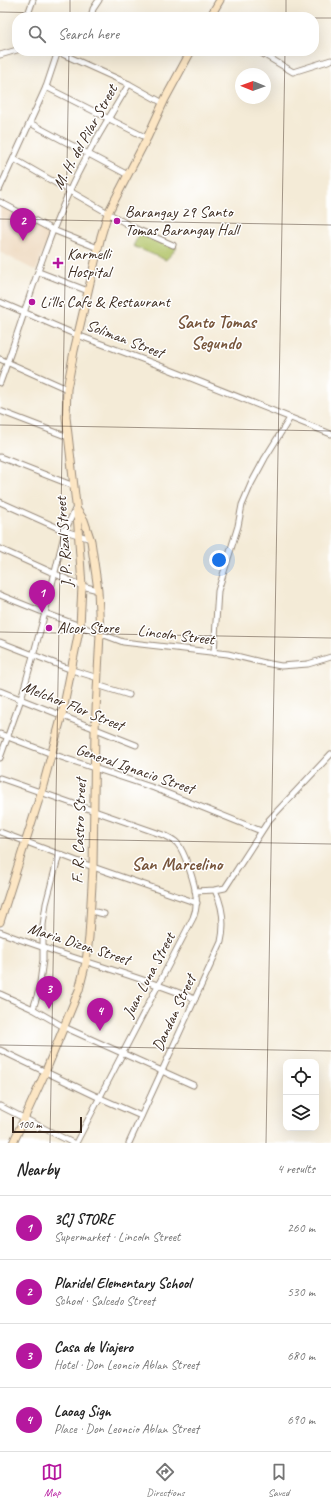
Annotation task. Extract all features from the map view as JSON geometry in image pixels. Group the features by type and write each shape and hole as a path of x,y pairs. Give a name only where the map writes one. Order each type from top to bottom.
{"main road":[{"path":"213,12 220,0"},
{"name":"J. P. Rizal Street","path":"0,922 52,754 72,670 80,626 82,586 74,486 68,437 67,389 77,335 108,213 147,138 163,102 188,56"},
{"name":"F. R. Castro Street","path":"13,1143 25,1120 79,990 86,962 94,867 95,729 100,634 98,590 91,539 84,520 76,508"}],"street":[{"path":"28,12 31,0"},
{"path":"92,12 99,0"},
{"path":"0,55 12,51"},
{"path":"0,188 46,87 57,56"},
{"path":"67,56 129,84 163,102"},
{"path":"268,56 293,72 331,60"},
{"name":"M. H. del Pilar Street","path":"0,383 53,230 69,191 88,153 129,84"},
{"path":"46,87 108,120 147,138"},
{"path":"30,123 128,175"},
{"path":"14,159 134,228 173,245"},
{"path":"0,202 53,230 98,248"},
{"path":"39,272 88,291"},
{"name":"Soliman Street","path":"0,302 77,335 158,365 331,434"},
{"path":"0,359 67,389"},
{"path":"0,411 68,437"},
{"path":"214,653 218,591 234,541 242,505 265,458 290,418"},
{"path":"0,457 74,486"},
{"path":"0,502 65,531 91,539"},
{"path":"0,758 21,699 34,655 65,531 76,508"},
{"path":"0,549 82,586 98,590"},
{"name":"Lincoln Street","path":"0,595 122,642 228,654 281,666 308,664 331,657"},
{"path":"0,642 129,694"},
{"name":"Melchor Flor Street","path":"0,691 136,745"},
{"name":"General Ignacio Street","path":"0,734 52,754 154,788 261,831"},
{"path":"195,891 222,890 227,885 261,831 277,810 331,754"},
{"name":"Juan Luna Street","path":"0,778 166,836 178,844 184,855 195,891 196,903 193,918 100,1098 75,1143"},
{"path":"0,832 196,903"},
{"path":"33,1009 38,990 44,947 43,925 46,904 59,854"},
{"name":"Dandan Street","path":"129,1143 221,942 222,910 215,890"},
{"path":"91,911 104,914"},
{"name":"Maria Dizon Street","path":"0,932 86,962 159,984 194,999"},
{"path":"0,994 33,1009 64,1027 193,1086"},
{"path":"0,1050 45,1073 141,1116"},
{"path":"0,1106 25,1120 75,1143"}],"shaded area":[{"path":"0,205 51,230 36,271 0,252"}],"green space":[{"path":"140,233 177,248 166,260 133,246"}],"place":[{"name":"Barangay 29 Santo Tomas Barangay Hall","path":"117,221"},
{"name":"Plaridel Elementary School","path":"23,241"},
{"name":"Karmelli Hospital","path":"58,263"},
{"name":"Li'lls Cafe & Restaurant","path":"32,302"},
{"name":"3CJ STORE","path":"42,613"},
{"name":"Alcor Store","path":"49,628"},
{"name":"Casa de Viajero","path":"49,1009"},
{"name":"Laoag Sign","path":"100,1031"}],"district":[{"name":"Santo Tomas Segundo","path":"216,332"},
{"name":"San Marcelino","path":"177,864"}]}
